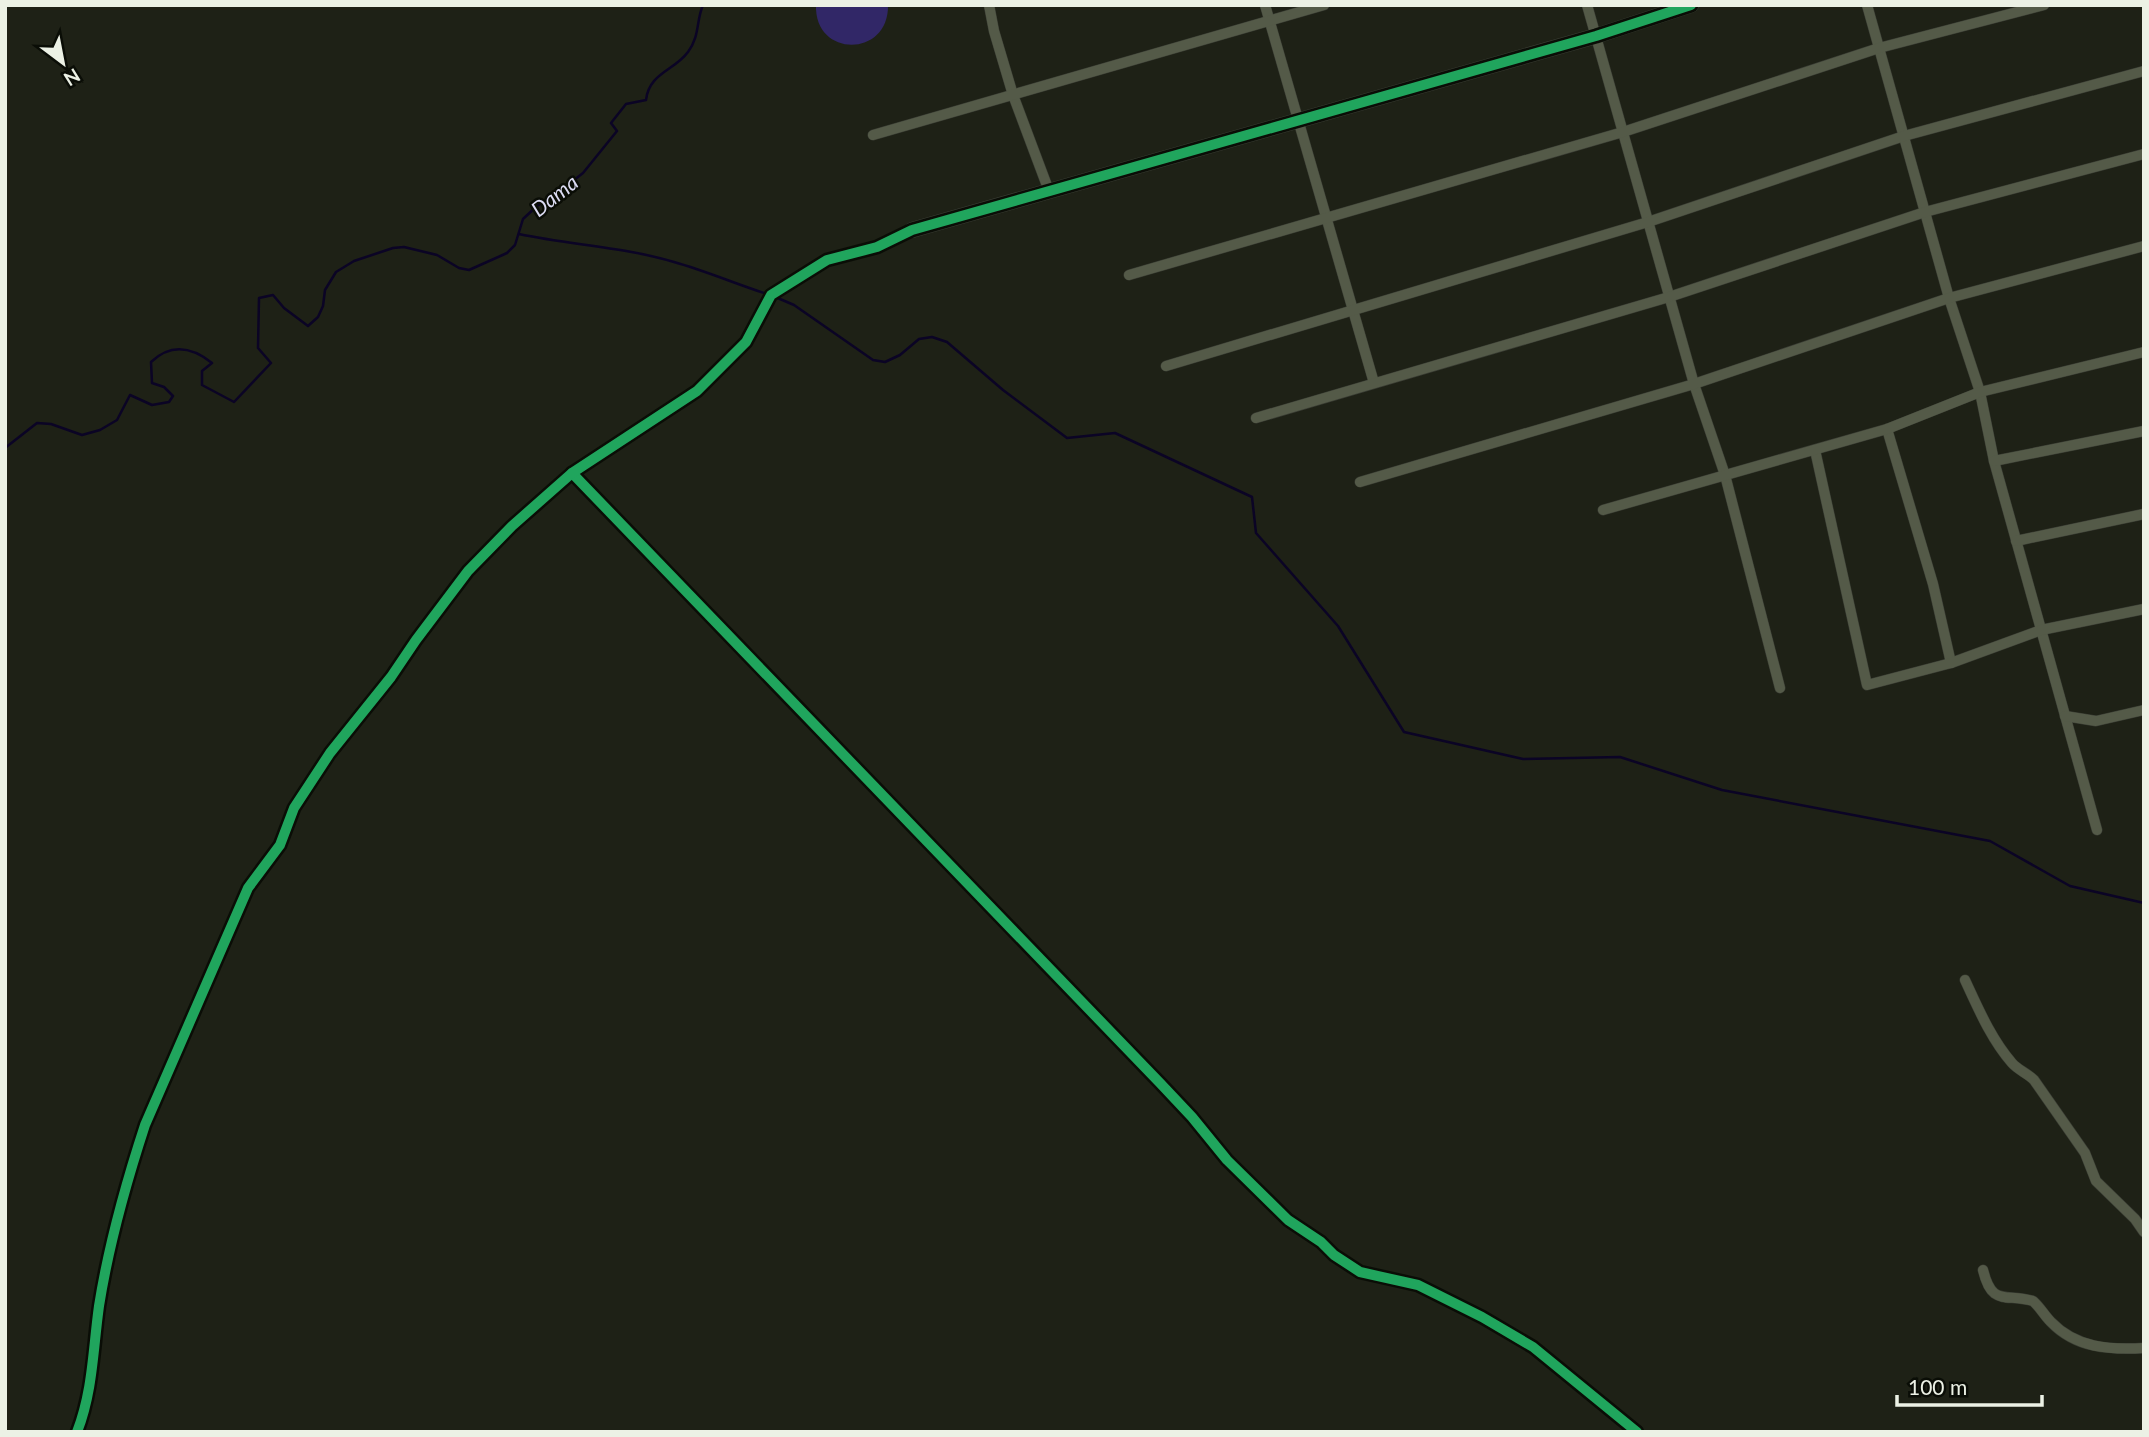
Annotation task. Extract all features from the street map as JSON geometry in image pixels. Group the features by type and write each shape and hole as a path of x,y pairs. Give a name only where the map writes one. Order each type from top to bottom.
{"street":[{"path":"989,5 1013,95 1049,191"},
{"path":"1265,5 1351,311 1374,383"},
{"path":"873,135 1324,5"},
{"path":"1587,5 1694,384 1725,475 1780,688"},
{"path":"77,1432 90,1392 106,1271 136,1151 156,1098 248,888 276,851 294,808 330,753 391,677 454,588 498,539 572,473 697,391 746,342 771,295 827,260 877,247 912,230 1596,36 1691,5"},
{"path":"1867,5 1949,298 1980,392 1994,461 2097,830"},
{"path":"1129,275 1623,132 1879,48 2044,5"},
{"path":"1166,366 1648,222 1904,136 2144,71"},
{"path":"1256,418 1670,297 1925,212 2144,154"},
{"path":"1360,482 1694,384 1949,298 2144,246"},
{"path":"1603,510 1887,429 1980,392 2144,352"},
{"path":"1887,429 1933,584 1951,663"},
{"path":"1994,461 2144,431"},
{"path":"1815,450 1867,685 1951,663 2041,630 2144,609"},
{"path":"572,473 1160,1083 1227,1160 1288,1220 1360,1272 1418,1285 1482,1317 1533,1347 1637,1432"},
{"path":"2016,541 2144,514"},
{"path":"2065,716 2096,721 2144,709"},
{"path":"1965,980 2002,1051 2014,1067 2034,1080 2085,1153 2096,1181 2135,1219 2144,1232"},
{"path":"1983,1270 1992,1294 2000,1298 2033,1301 2050,1322 2080,1343 2106,1348 2144,1348"}],"shaded area":[{"path":"816,5 888,5 885,22 877,35 852,45 838,42 827,35 819,22"}],"waterway":[{"name":"Dama","path":"5,448 37,423 51,424 82,435 100,430 117,420 130,395 152,405 169,402 173,396 164,387 152,383 151,362 174,350 197,353 212,363 202,371 202,385 234,402 271,363 258,348 259,298 273,295 284,308 308,326 318,317 325,290 336,272 354,261 404,247 437,255 459,268 469,270 507,253 515,245 523,219 583,173 617,131 611,123 626,104 646,100 648,91 657,78 688,52 703,5"},
{"path":"519,234 655,257 767,294"},
{"path":"773,296 794,305 873,360 885,362 900,355 919,339 932,337 947,342 1003,390 1067,438 1115,433 1252,497 1256,533 1338,626 1404,732 1523,759 1620,757 1722,790 1990,841 2070,886 2144,903"}],"cycle path":[{"path":"77,1432 89,1385 107,1261 145,1125 248,888 280,845 294,808 330,753 391,677 468,571 512,526 572,473 697,391 746,342 771,295 827,260 877,247 912,230 1596,36 1691,5"},
{"path":"572,473 1160,1083 1227,1160 1288,1220 1360,1272 1418,1285 1482,1317 1533,1347 1637,1432"}]}
